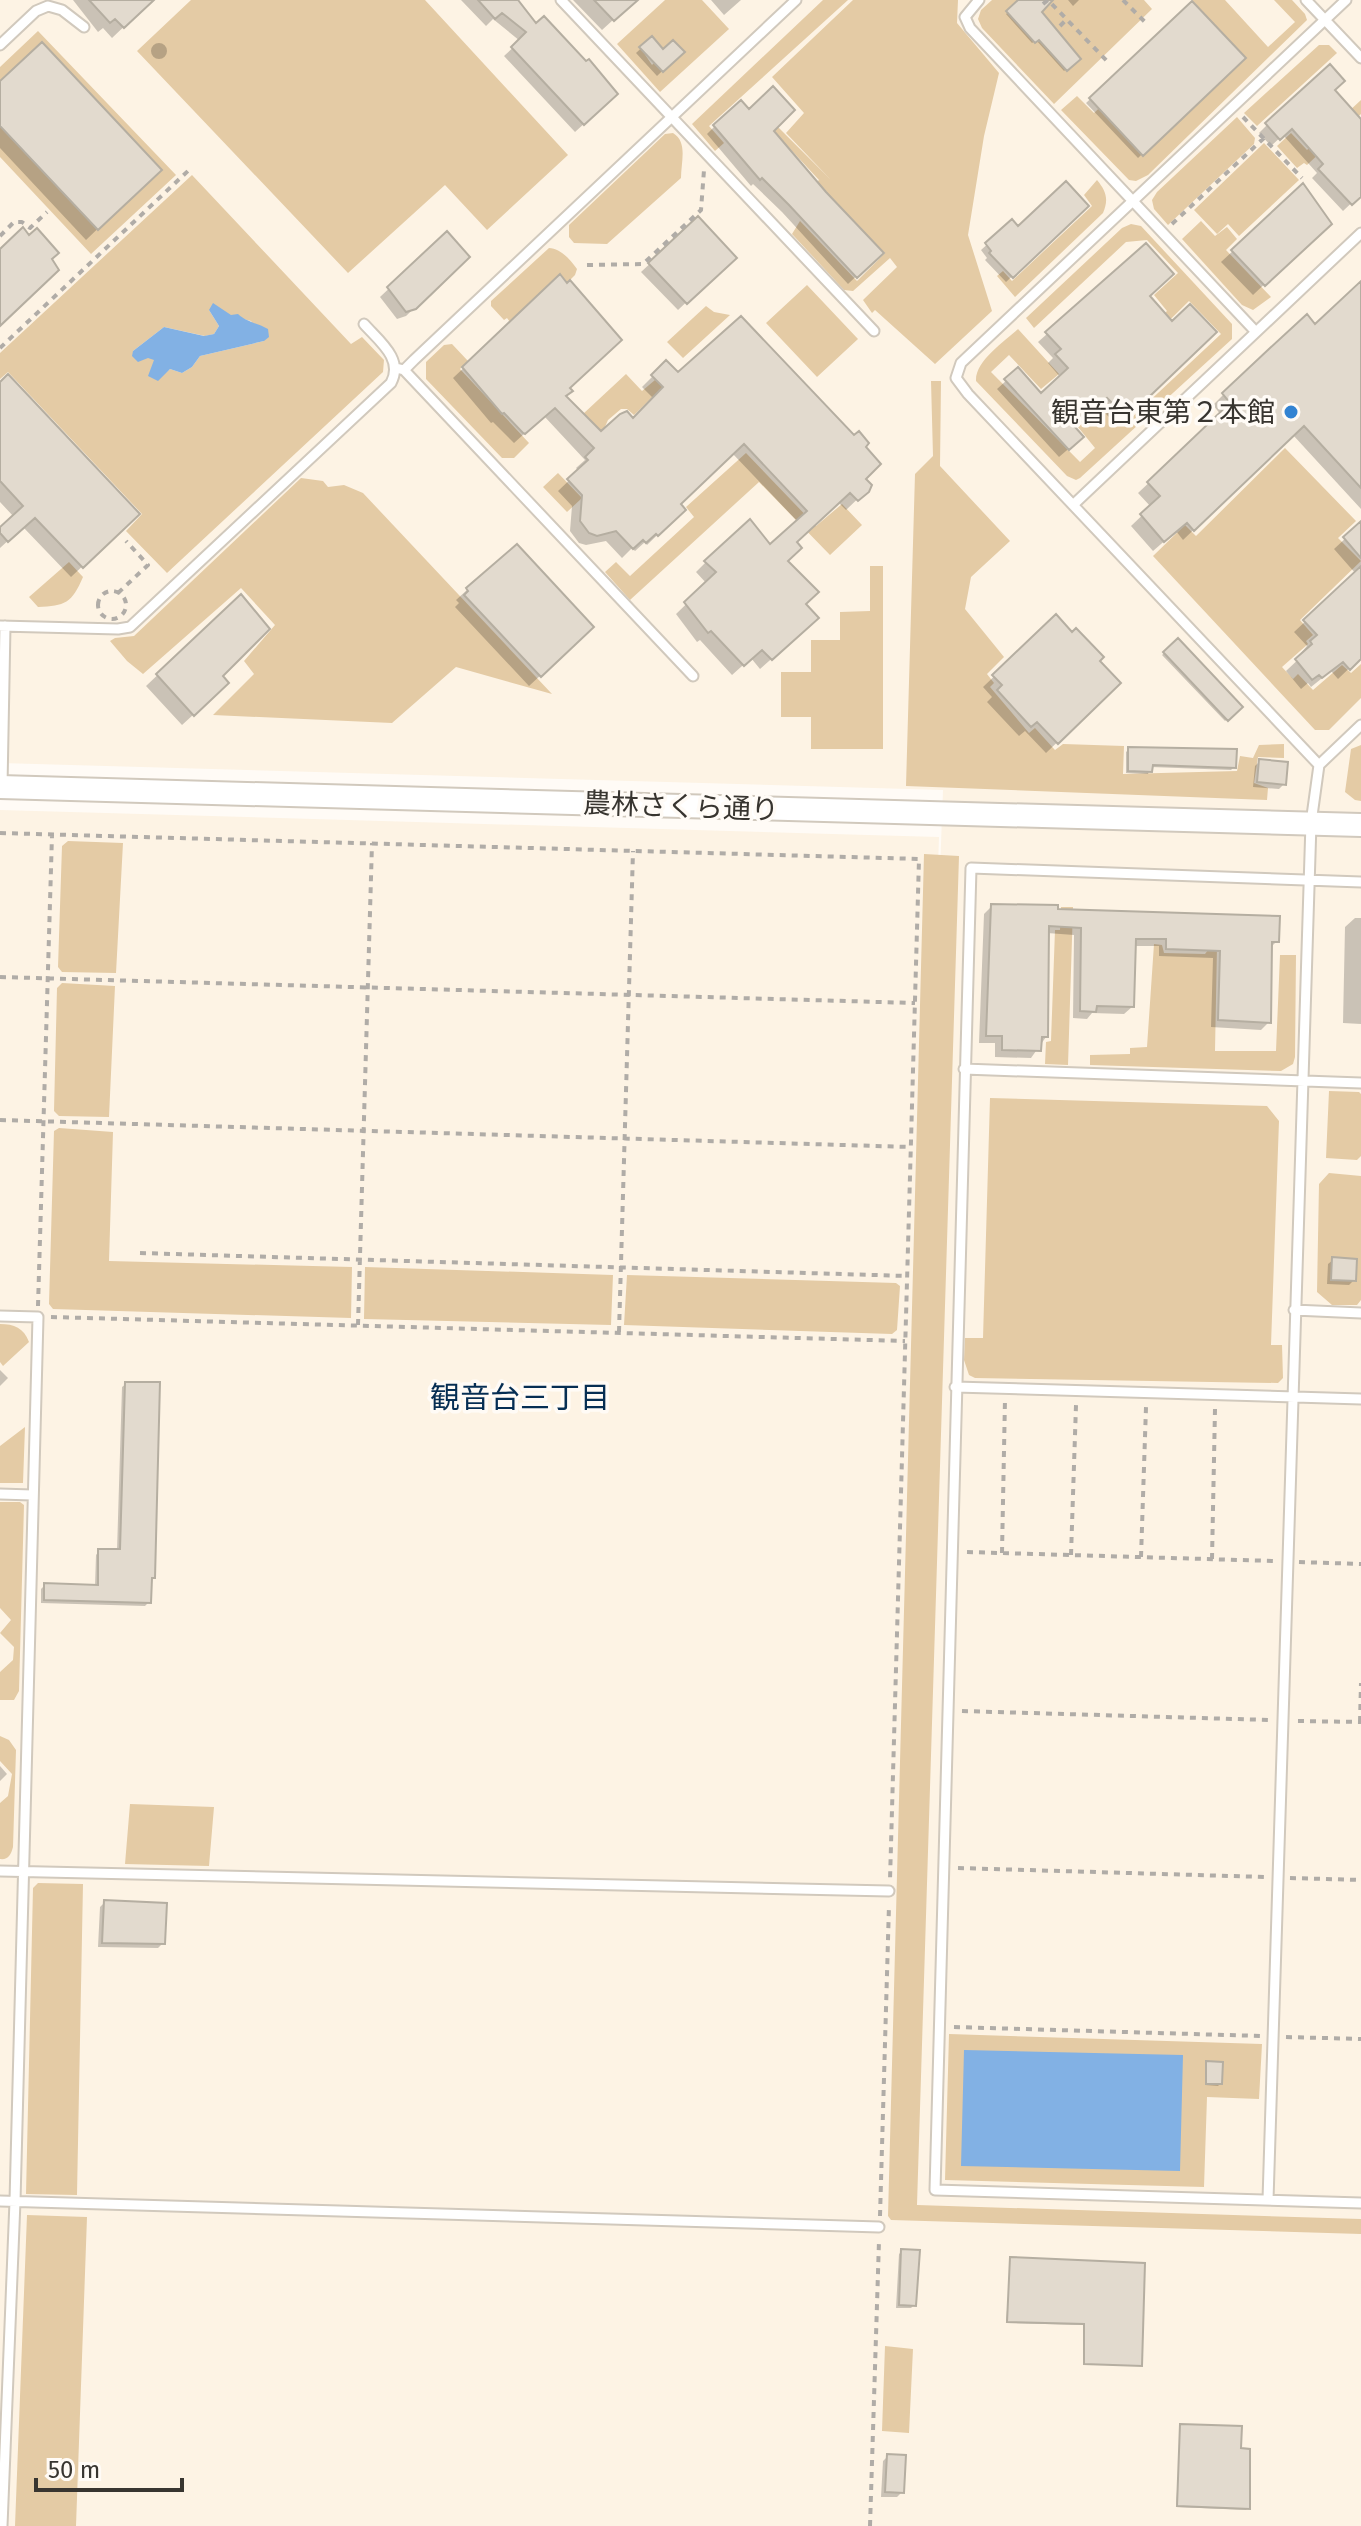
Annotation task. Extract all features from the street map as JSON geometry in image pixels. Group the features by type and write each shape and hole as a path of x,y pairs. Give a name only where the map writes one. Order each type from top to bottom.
{"street":[{"name":"農林さくら通り","path":"1,787 1361,825"}],"lane":[{"path":"561,0 874,331"},
{"path":"1,787 3,626 130,627 391,383 400,369 796,0"},
{"path":"979,0 965,17 970,28 1256,332"},
{"path":"1306,0 1361,58"},
{"path":"1319,765 960,386 956,378 961,363 1346,0"},
{"path":"0,45 36,11 48,6 62,10 84,27"},
{"path":"1073,505 1361,233"},
{"path":"364,324 400,369 693,676"},
{"path":"1268,2200 1311,823 1319,765 1361,725"},
{"path":"1361,882 971,868 935,2190 1361,2203"},
{"path":"964,1069 1361,1083"},
{"path":"1294,1310 1361,1313"},
{"path":"0,1316 38,1317 15,2201 3,2412 2,2526"},
{"path":"955,1387 1361,1399"},
{"path":"0,1494 32,1495"},
{"path":"0,1871 889,1891"},
{"path":"0,2201 879,2227"}],"path":[{"path":"1043,4 1048,0 1107,61"},
{"path":"1123,0 1146,23"},
{"path":"1060,26 1067,19"},
{"path":"1233,106 1302,178"},
{"path":"1163,233 1264,138"},
{"path":"587,265 643,264 701,210 705,152"},
{"path":"0,348 190,169"},
{"path":"0,236 14,222 22,222 30,228 47,212"},
{"path":"118,593 126,604 124,613 117,619 103,617 98,609 99,600 105,593 118,593 148,565 126,541"},
{"path":"0,833 919,859 870,2526"},
{"path":"52,834 38,1317 905,1341"},
{"path":"358,1326 372,843"},
{"path":"619,1333 633,851"},
{"path":"0,977 915,1003"},
{"path":"0,1120 911,1147"},
{"path":"140,1253 907,1276"},
{"path":"1002,1553 1005,1389"},
{"path":"1071,1555 1076,1391"},
{"path":"1141,1557 1146,1393"},
{"path":"1212,1559 1215,1394"},
{"path":"952,1552 1361,1564"},
{"path":"947,1711 1360,1722 1361,1683"},
{"path":"943,1867 1361,1880"},
{"path":"939,2026 1361,2039"}],"shaded area":[{"path":"0,0 1361,0 1361,2526 0,2526 0,810 939,837 916,1514 943,790 0,763"},
{"path":"191,0 425,0 568,155 487,230 445,185 348,273 137,51"},
{"path":"665,0 702,0 729,29 660,92 617,44","holes":["674,40 685,52 663,72 654,63 652,65 640,47 663,49"]},
{"path":"823,0 848,0 709,126 724,143 715,151 692,124"},
{"path":"853,0 958,0 957,23 999,73 984,136 968,235 992,311 935,364 875,310 872,313 863,300 897,267 890,258 853,291 844,290 792,234 800,221 857,281 885,253 819,186 793,209 790,207 819,180 770,127 773,122 831,180 786,133 804,113 772,77"},
{"path":"992,0 1144,0 1152,9 1054,104 982,28 978,19 981,10"},
{"path":"1192,0 1225,0 1268,47 1295,22 1274,0 1292,0 1307,20 1148,175 1136,181 1129,180 1061,110 1077,96 1094,113 1202,11"},
{"path":"38,31 176,175 91,254 0,157 0,126 98,230 162,170 0,81 0,67"},
{"path":"1319,45 1329,45 1337,53 1257,126 1244,113"},
{"path":"1361,100 1361,114 1307,165 1304,163 1297,168 1277,146 1291,133 1307,150"},
{"path":"1237,117 1255,138 1254,144 1168,225 1154,209 1152,200 1157,192"},
{"path":"673,133 682,147 681,178 607,244 574,243 569,237 569,225 665,134"},
{"path":"1264,143 1299,180 1239,236 1228,224 1217,234 1194,210"},
{"path":"192,175 351,344 362,337 384,360 383,372 167,573 126,531 142,514 8,372 0,379 0,353","holes":["209,310 251,321 264,341 200,356 192,367 182,373 170,369 164,374 154,364 154,359 133,351 164,327 205,336 214,334 219,326"]},
{"path":"1097,180 1106,195 1103,213 1015,297 997,276 1003,271 1012,281 1092,206 1084,195"},
{"path":"1201,221 1215,236 1227,227 1237,239 1226,250 1271,297 1253,310 1242,305 1182,239"},
{"path":"1131,224 1141,226 1232,324 1232,339 1076,480 1067,476 976,381 977,374 991,352 1018,329 1059,374 1041,389 1009,355 991,372 1080,462 1095,448 1078,427 1107,402 1127,422 1221,334 1189,301 1093,396 1085,389 1167,311 1154,295 1178,273 1147,240 1126,242 1034,328 1026,318 1122,228"},
{"path":"549,248 568,258 577,269 575,275 567,283 560,275 510,322 507,318 504,320 491,306 491,301"},
{"path":"807,285 858,339 817,377 766,323"},
{"path":"706,306 714,312 730,315 683,358 667,342"},
{"path":"452,344 468,361 460,369 529,443 514,458 502,458 426,379 426,362 444,345"},
{"path":"626,374 642,391 655,380 663,387 634,415 627,409 621,409 608,420 595,449 583,414"},
{"path":"931,381 941,381 940,466 1010,541 971,577 965,609 1004,657 987,674 994,683 990,687 1029,733 1035,728 1055,750 1063,744 1124,746 1123,774 1237,771 1240,756 1253,758 1259,745 1284,744 1284,758 1258,757 1254,783 1268,788 1267,800 906,786 915,474 933,456"},
{"path":"1285,448 1356,521 1338,538 1361,561 1300,620 1313,635 1306,641 1308,644 1282,667 1293,679 1298,674 1313,690 1342,665 1351,673 1361,664 1361,698 1329,730 1315,730 1153,556 1185,525 1196,536"},
{"path":"746,453 816,526 842,504 862,525 830,555 759,482 630,600 605,572 616,562 630,576 694,517 686,507"},
{"path":"558,473 582,498 567,512 543,487"},
{"path":"301,478 323,481 328,487 344,485 363,493 552,694 456,667 392,723 213,715 254,674 244,661 275,625 241,588 143,674 127,661 110,641 134,636"},
{"path":"69,562 83,577 75,593 61,604 38,607 29,597"},
{"path":"870,566 883,566 883,749 811,749 811,717 781,717 781,672 811,672 811,640 840,640 840,612 870,611"},
{"path":"1361,745 1361,801 1345,792 1351,749"},
{"path":"68,841 123,843 116,973 62,972 58,967 62,846"},
{"path":"924,854 959,856 917,2205 1361,2219 1361,2234 891,2220 888,2216"},
{"path":"1061,907 1073,907 1068,1065 1045,1064 1046,1042 1051,1041 1055,930 1060,930"},
{"path":"1154,944 1162,945 1164,953 1205,954 1212,945 1217,946 1215,1051 1276,1051 1280,955 1296,955 1293,1064 1281,1071 1090,1065 1090,1055 1130,1054 1130,1048 1147,1047"},
{"path":"62,983 115,986 109,1117 59,1116 54,1111 57,988"},
{"path":"1329,1091 1361,1094 1361,1156 1357,1160 1326,1158"},
{"path":"990,1098 1267,1106 1279,1121 1271,1345 1282,1345 1283,1378 1278,1383 975,1378 969,1375 964,1360 965,1338 983,1338"},
{"path":"59,1128 113,1132 109,1261 352,1267 351,1318 53,1309 49,1304 54,1131"},
{"path":"1329,1173 1361,1176 1361,1300 1357,1305 1332,1305 1317,1292 1319,1184"},
{"path":"365,1267 613,1275 611,1325 364,1319"},
{"path":"627,1275 896,1283 900,1286 897,1330 892,1334 624,1325"},
{"path":"0,1324 18,1328 29,1342 3,1366 0,1362"},
{"path":"25,1427 23,1483 0,1483 0,1446"},
{"path":"0,1502 20,1502 24,1505 19,1691 14,1700 0,1700 0,1672 13,1660 14,1647 0,1633 11,1620 0,1608"},
{"path":"0,1736 9,1740 16,1750 13,1847 9,1856 3,1859 0,1859 0,1803 8,1796 12,1774 0,1761"},
{"path":"130,1804 214,1807 209,1866 125,1864"},
{"path":"38,1883 83,1884 77,2195 26,2194 33,1888"},
{"path":"949,2034 1262,2044 1259,2099 1207,2097 1204,2187 945,2180"},
{"path":"27,2215 87,2217 76,2526 15,2526"},
{"path":"885,2346 913,2349 909,2433 882,2431"}],"water":[{"path":"213,303 231,315 238,314 268,329 269,337 264,341 200,356 192,367 182,373 170,369 158,381 148,376 154,360 148,358 138,362 132,356 133,351 164,327 204,336 214,334 219,326 209,310"},
{"path":"964,2050 1183,2055 1180,2171 961,2166"}],"building":[{"path":"89,0 154,0 124,28 115,19 110,23"},
{"path":"478,0 518,0 536,23 544,16 586,61 589,59 618,94 584,125 511,47 526,32 502,13 495,19"},
{"path":"594,0 638,0 614,21"},
{"path":"1018,0 1053,0 1042,12 1081,59 1067,71 1039,40 1035,43 1006,11"},
{"path":"1192,1 1246,58 1143,156 1089,98"},
{"path":"652,36 663,49 673,40 685,52 663,72 639,47"},
{"path":"42,42 162,170 98,230 0,126 0,81"},
{"path":"1330,64 1345,81 1335,90 1361,119 1361,197 1352,205 1318,169 1323,164 1292,129 1280,140 1265,123"},
{"path":"773,86 795,110 774,131 884,253 857,278 789,205 762,178 760,180 713,125 741,100 749,109"},
{"path":"1066,181 1089,206 1013,278 989,253 991,251 985,243 1012,219 1018,226"},
{"path":"1303,183 1332,224 1265,286 1231,250"},
{"path":"698,216 737,258 687,304 648,263"},
{"path":"23,227 29,235 37,228 59,253 52,259 59,270 0,326 0,249"},
{"path":"447,231 470,257 416,309 406,312 387,287"},
{"path":"1146,243 1174,274 1150,296 1172,321 1190,304 1217,332 1127,418 1107,398 1075,427 1084,437 1069,450 1004,379 1018,367 1041,393 1068,368 1055,354 1061,349 1045,332"},
{"path":"560,274 567,283 570,280 622,340 570,388 573,391 566,396 601,431 627,411 633,418 663,387 651,375 666,360 678,372 741,316 854,435 859,431 869,443 866,447 881,464 866,479 872,485 869,492 858,501 850,493 797,542 802,548 788,561 819,592 806,604 819,618 772,660 762,650 744,666 711,631 708,633 684,602 716,572 704,561 750,519 770,544 807,511 744,444 681,504 686,510 658,536 656,534 646,543 643,540 633,549 616,531 597,536 589,533 580,521 582,495 567,479 588,460 585,457 594,448 555,408 523,433 502,414 462,367"},
{"name":"観音台東第２本館","path":"1361,281 1361,488 1304,426 1194,531 1187,523 1164,542 1140,514 1160,496 1147,482 1230,403 1222,393 1307,314 1315,324"},
{"path":"8,374 140,514 83,568 35,518 8,542 0,533 0,527 23,506 0,481 0,382"},
{"path":"1361,521 1361,558 1343,537"},
{"path":"517,544 594,627 541,677 464,595 468,591 466,588"},
{"path":"1361,566 1361,659 1350,670 1343,662 1322,678 1319,675 1312,680 1295,659 1317,635 1303,620"},
{"path":"241,594 270,629 223,676 229,683 194,716 156,674"},
{"path":"1056,614 1072,632 1076,628 1104,657 1100,661 1121,683 1058,744 1037,722 1031,727 997,690 1002,685 992,675"},
{"path":"1178,638 1243,707 1228,721 1163,652"},
{"path":"1128,747 1237,749 1236,768 1153,765 1152,772 1128,771"},
{"path":"1259,759 1288,762 1286,785 1257,782"},
{"path":"991,904 1280,916 1279,942 1272,942 1271,1023 1218,1020 1220,951 1166,949 1166,939 1136,939 1134,1007 1097,1006 1096,1012 1080,1011 1081,928 1049,926 1048,1037 1042,1037 1041,1051 1002,1050 1002,1036 986,1036"},
{"path":"1332,1257 1357,1259 1356,1281 1331,1280"},
{"path":"125,1382 160,1382 155,1578 152,1578 151,1603 44,1600 44,1583 98,1585 98,1549 120,1549"},
{"path":"104,1900 167,1903 165,1944 102,1943"},
{"path":"1206,2061 1223,2062 1222,2084 1206,2084"},
{"path":"901,2249 920,2250 916,2306 899,2305"},
{"path":"1010,2257 1145,2263 1142,2366 1084,2364 1084,2324 1007,2322"},
{"path":"1180,2424 1242,2426 1241,2448 1250,2449 1250,2509 1177,2506"},
{"path":"887,2454 906,2455 904,2493 885,2492"}],"place":[{"name":"観音台東第２本館","path":"1291,412"}],"district":[{"name":"観音台三丁目","path":"520,1398"}]}
